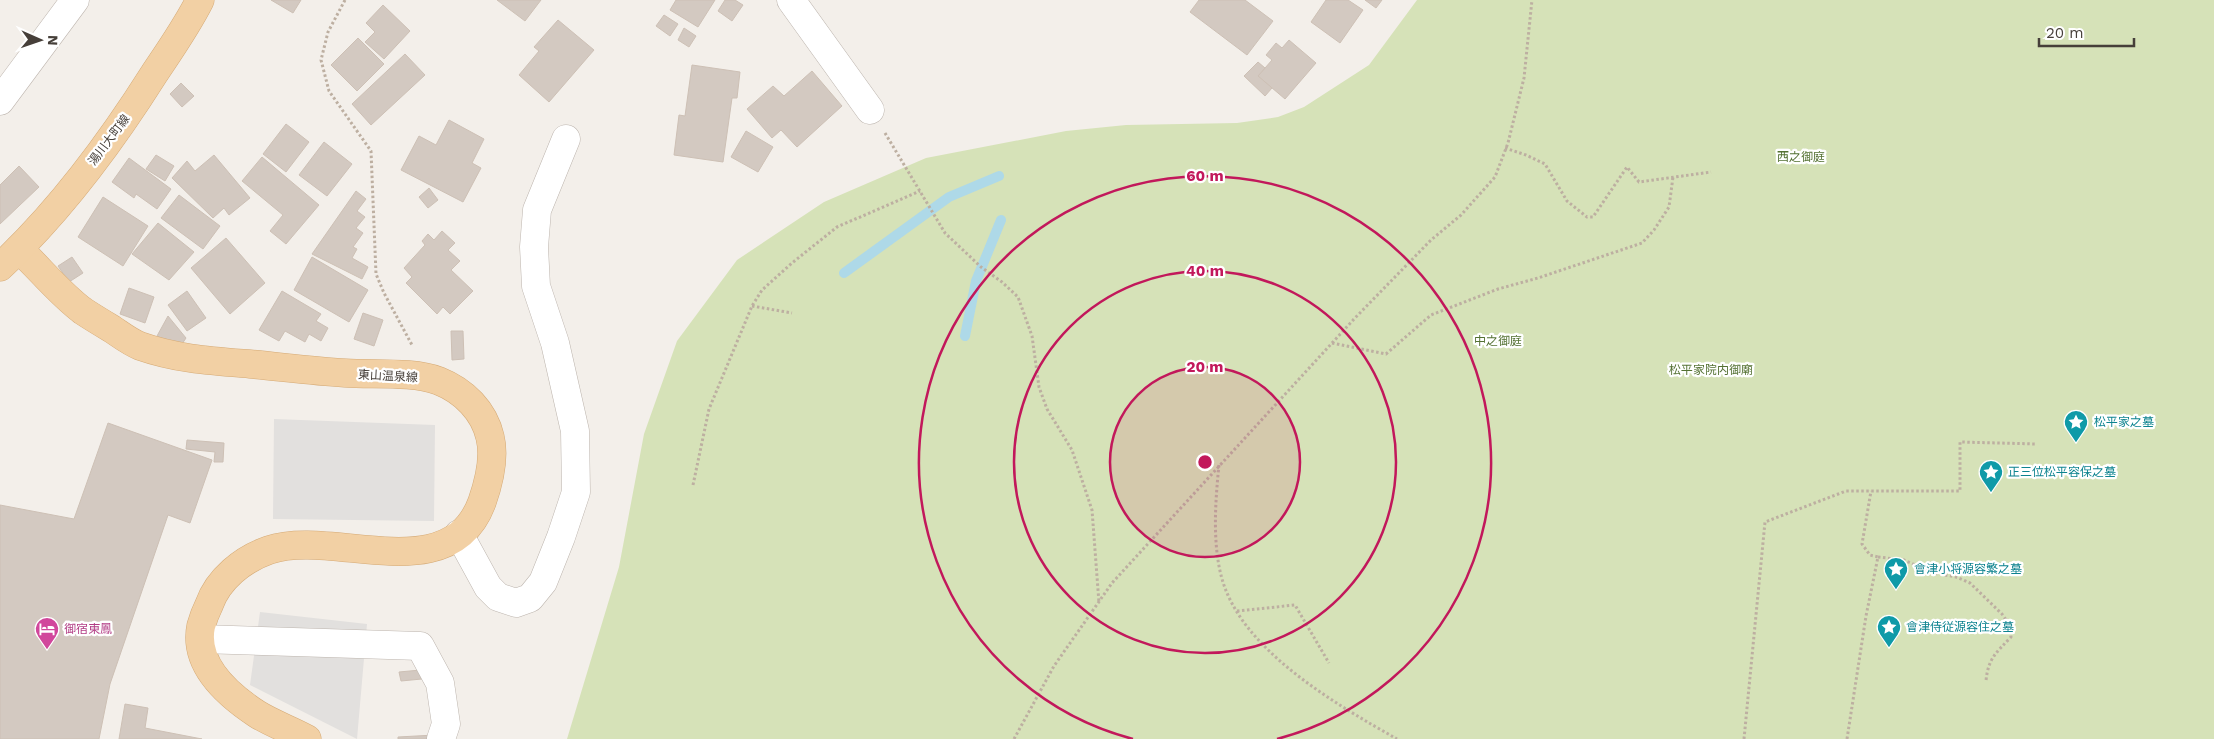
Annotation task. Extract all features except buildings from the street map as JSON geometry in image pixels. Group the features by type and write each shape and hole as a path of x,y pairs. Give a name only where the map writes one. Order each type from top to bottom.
{"main road":[{"name":"湯川大町線","path":"10,258 82,174 131,110 200,0"},
{"name":"東山温泉線","path":"10,258 82,310 137,345 181,358 344,373 426,378 439,381 464,396 477,408 487,426 492,448 486,491 479,509 452,541 428,549 406,552 293,546 268,550 234,570 214,591 201,626 201,653 213,675 229,693 259,715 307,739"}],"street":[{"path":"0,101 75,0"},
{"path":"791,0 870,110"},
{"path":"459,534 488,587 498,596 516,603 530,598 543,582 576,492 574,430 555,343 536,286 534,247 537,210 566,139"},
{"path":"201,639 420,646 440,683 446,724 441,739"}],"path":[{"path":"345,0 328,32 321,60 329,91 371,151 376,274 384,293 410,340 426,378"},
{"path":"1014,739 1054,666 1112,583 1219,464 1332,343 1431,240 1461,215 1495,177 1524,78 1532,0"},
{"path":"870,110 945,233 981,267 1002,282 1018,297 1032,336 1042,394 1047,409 1072,450 1092,510 1098,603"},
{"path":"1505,148 1545,164 1567,201 1587,217 1593,217 1628,167 1638,182 1711,172"},
{"path":"1332,343 1386,354 1431,315 1498,289 1538,278 1642,243 1654,230 1669,207 1673,177"},
{"path":"693,485 709,409 752,306 762,290 837,227 920,190"},
{"path":"752,306 792,313"},
{"path":"1744,739 1765,522 1846,490 1960,491 1960,442 2037,444"},
{"path":"1219,464 1216,499 1217,538 1221,573 1227,593 1244,623 1264,645 1299,676 1365,721 1397,739"},
{"path":"1871,491 1862,544 1870,555 1904,560 1934,573 1970,583 1992,603 2009,624 2011,637 1992,656 1987,668 1986,680"},
{"path":"1847,739 1866,616 1878,557"},
{"path":"1237,610 1295,605 1329,663"}],"green space":[{"name":"松平家院内御廟","path":"1417,0 2214,0 2214,739 567,739 619,567 644,434 677,341 737,260 824,202 926,158 1066,131 1126,125 1237,123 1278,117 1304,107 1369,65"}],"shaded area":[{"path":"274,419 435,425 434,521 273,519"},
{"path":"260,612 367,624 357,739 250,685"}],"waterway":[{"path":"844,273 949,197 999,176"},
{"path":"965,336 976,281 1001,220"}],"place":[{"name":"松平家之墓","path":"2076,443"},
{"name":"正三位松平容保之墓","path":"1991,493"},
{"name":"會津小将源容繁之墓","path":"1896,590"},
{"name":"會津侍従源容住之墓","path":"1889,648"},
{"name":"御宿東鳳","path":"47,650"}],"park label":[{"name":"西之御庭","path":"1801,157"},
{"name":"中之御庭","path":"1498,341"}]}
